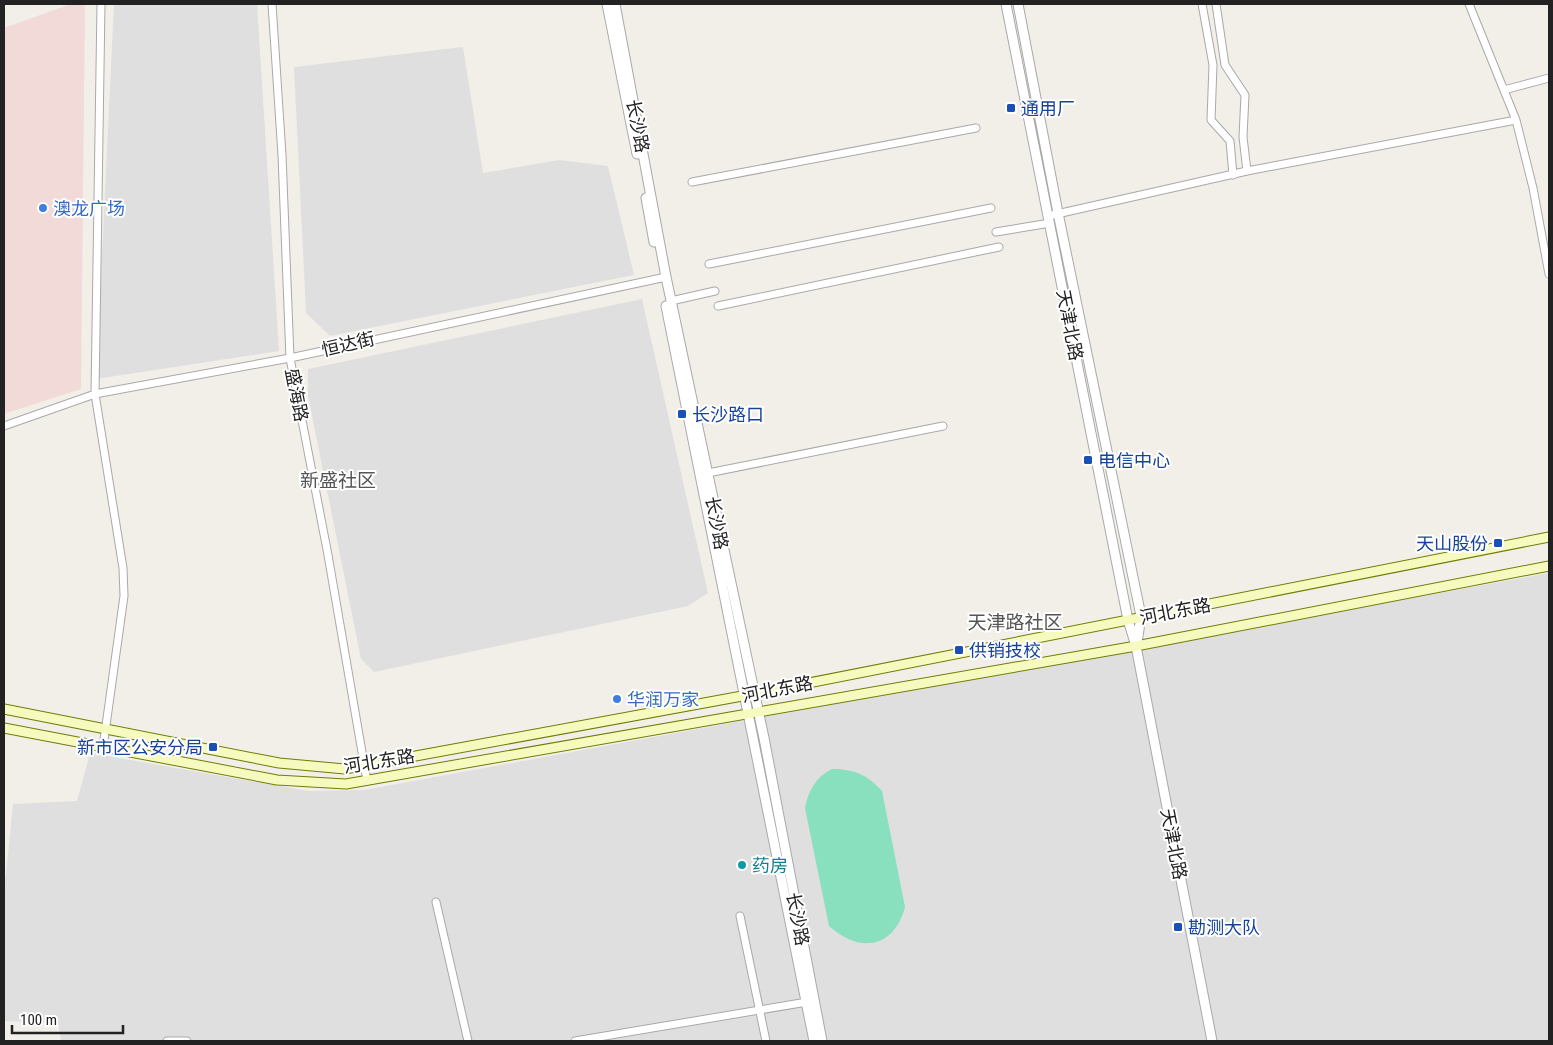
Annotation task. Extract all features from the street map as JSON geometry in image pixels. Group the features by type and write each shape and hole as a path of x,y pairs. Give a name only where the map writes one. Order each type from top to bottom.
{"main road":[{"name":"河北东路","path":"4,709 279,763 345,769 743,696 1549,537"},
{"path":"4,728 277,780 346,784 1136,646 1549,566"}],"street":[{"path":"101,4 95,394 123,568 124,596 103,748"},
{"name":"盛海路","path":"272,4 282,155 290,358 328,555 367,781"},
{"name":"长沙路","path":"608,4 663,277 743,696 753,714 822,1041"},
{"name":"长沙路","path":"615,4 663,277 671,301 753,694 753,714 814,1041"},
{"name":"天津北路","path":"1006,4 1128,620 1136,646 1212,1041"},
{"name":"天津北路","path":"1018,4 1058,213 1141,616 1136,646"},
{"path":"1202,4 1214,65 1211,120 1230,141 1232,175"},
{"path":"1216,4 1225,65 1245,95 1243,137 1247,171"},
{"path":"1469,4 1516,120 1533,188 1549,274"},
{"path":"1504,90 1549,78"},
{"path":"996,232 1049,220 1058,213 1247,171 1516,120"},
{"path":"692,182 976,128"},
{"path":"709,264 992,208"},
{"path":"718,306 999,247"},
{"name":"恒达街","path":"4,426 95,394 290,358 663,277"},
{"path":"671,301 715,291"},
{"path":"708,473 943,426"},
{"path":"436,902 468,1041"},
{"path":"740,916 766,1041"},
{"path":"575,1041 807,1002"},
{"path":"167,1041 187,1041"}],"shaded area":[{"name":"澳龙广场","path":"71,4 85,4 81,389 4,414 4,28"},
{"path":"114,4 257,4 279,351 96,379"},
{"path":"463,47 483,173 559,160 608,166 634,275 330,336 306,313 294,67"},
{"path":"642,299 708,593 688,606 374,672 361,659 308,396 308,369"},
{"path":"1549,573 1549,1041 61,1041 58,1023 4,1021 4,893 13,804 77,801 90,753 308,791 364,790"}],"green space":[{"path":"832,769 847,770 860,774 882,791 905,907 900,921 893,931 884,938 874,942 852,941 829,926 805,808 808,796 817,780"}],"place":[{"name":"通用厂","path":"1011,108"},
{"name":"澳龙广场","path":"43,208"},
{"name":"长沙路口","path":"682,414"},
{"name":"电信中心","path":"1088,460"},
{"name":"天山股份","path":"1498,543"},
{"name":"供销技校","path":"959,650"},
{"name":"华润万家","path":"617,699"},
{"name":"新市区公安分局","path":"213,747"},
{"name":"药房","path":"742,865"},
{"name":"勘测大队","path":"1178,927"}],"district":[{"name":"新盛社区","path":"338,480"},
{"name":"天津路社区","path":"1015,622"}]}
